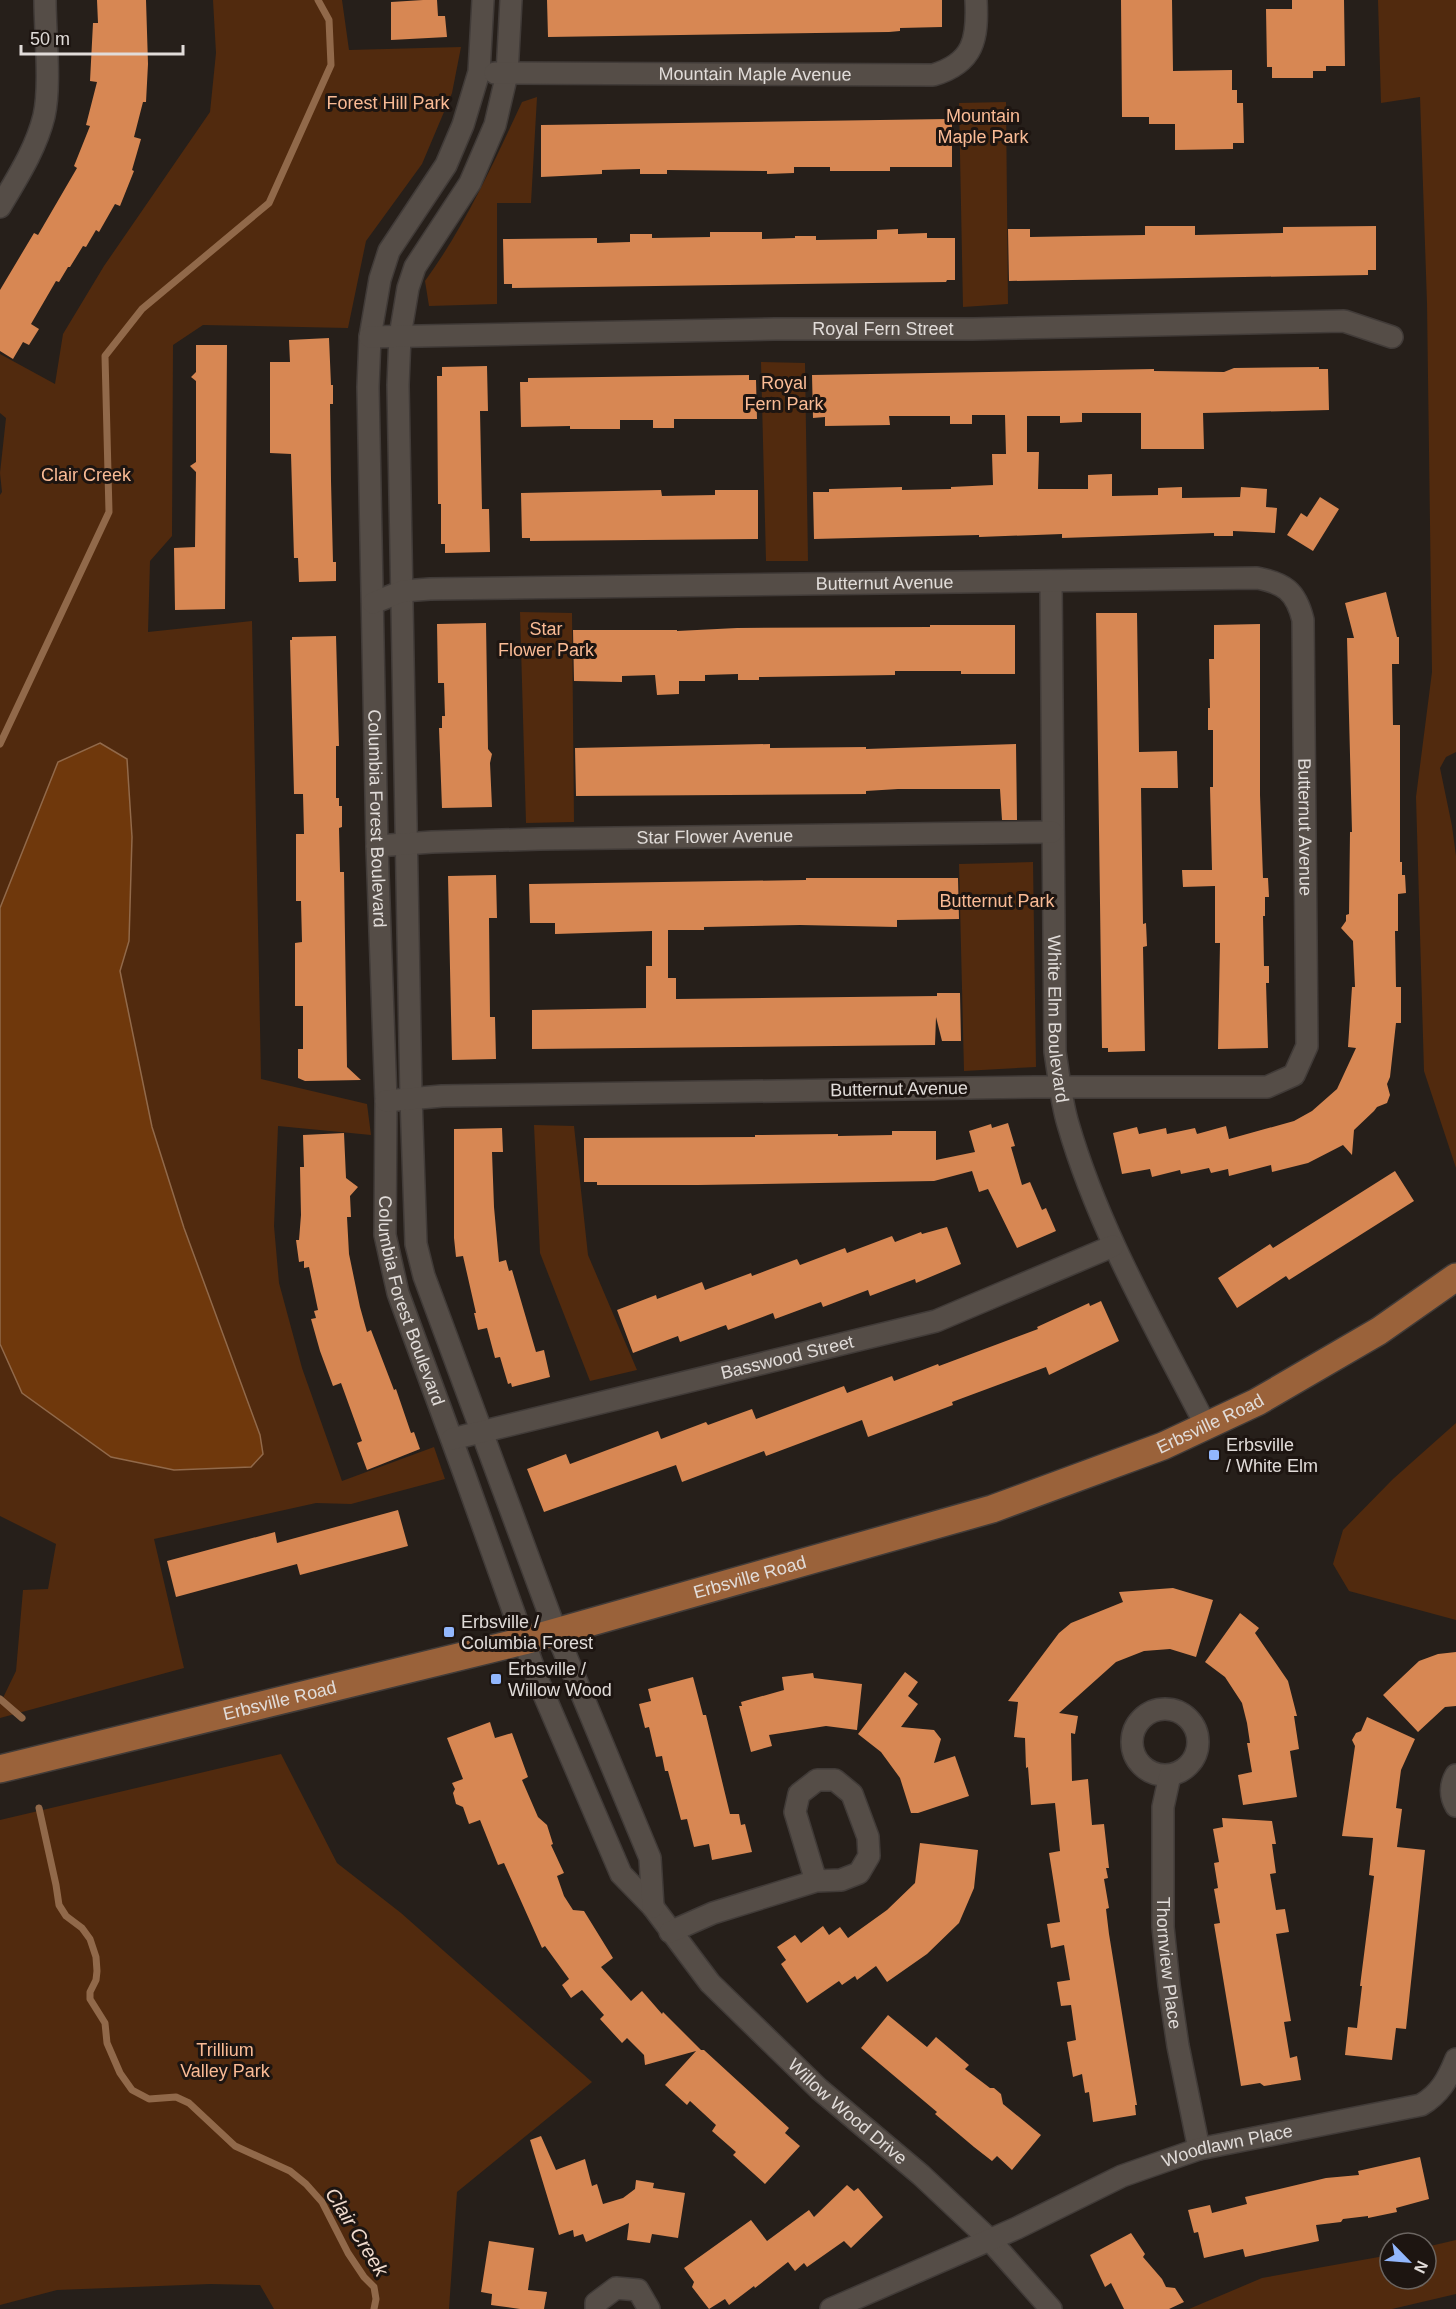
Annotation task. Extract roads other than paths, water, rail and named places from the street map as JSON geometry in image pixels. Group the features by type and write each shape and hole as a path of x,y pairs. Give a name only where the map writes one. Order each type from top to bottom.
{"main road":[{"name":"Erbsville Road","path":"0,1769 524,1641 992,1509 1132,1458 1257,1402 1379,1331 1456,1277"}],"street":[{"path":"0,207 28,158 44,114 45,0"},
{"name":"Columbia Forest Boulevard","path":"483,0 479,72 463,125 446,165 389,251 380,279 370,337 368,387 377,846 386,1101 386,1235 398,1293 524,1641"},
{"name":"Columbia Forest Boulevard","path":"511,0 507,74 495,124 470,183 415,267 408,288 400,336 398,386 411,1097 417,1244 424,1276 556,1632"},
{"name":"Mountain Maple Avenue","path":"479,72 507,74 933,75 951,69 966,57 977,23 976,0"},
{"name":"Royal Fern Street","path":"370,337 775,329 985,329 1344,321 1392,337"},
{"name":"Butternut Avenue","path":"373,603 403,591 430,589 1257,578 1273,581 1286,587 1300,607 1303,620 1308,1046 1294,1075 1267,1087 1060,1087 411,1097 386,1101"},
{"name":"White Elm Boulevard","path":"1051,581 1055,1052 1060,1087 1067,1123 1113,1246 1206,1426"},
{"name":"Star Flower Avenue","path":"377,846 541,839 1052,832"},
{"name":"Basswood Street","path":"452,1439 936,1321 1113,1246"},
{"path":"556,1632 650,1858 653,1907"},
{"name":"Willow Wood Drive","path":"524,1641 539,1683 621,1874 653,1907 710,1983 778,2049 989,2239 1051,2309"},
{"name":"Thornview Place","path":"1170,1775 1163,1807 1163,1927 1178,2046 1199,2149"},
{"path":"1456,1775 1451,1788 1452,1799 1456,1806"},
{"path":"670,1932 713,1913 816,1881 841,1880 859,1873 869,1856 868,1836 852,1794 835,1780 817,1780 799,1794 795,1812 816,1881"},
{"name":"Woodlawn Place","path":"831,2309 989,2239 1122,2176 1199,2149 1421,2105 1432,2099 1447,2081 1456,2059"},
{"path":"596,2309 596,2303 616,2288 638,2290 649,2309"}],"waterway":[{"path":"0,744 109,512 105,356 142,309 269,203 331,65 329,20 318,0"},
{"name":"Clair Creek","path":"0,1699 22,1718"},
{"name":"Clair Creek","path":"39,1808 59,1905 66,1916 82,1928 90,1939 96,1957 96,1980 90,1992 90,1999 105,2023 107,2043 120,2073 132,2090 149,2099 176,2097 189,2103 235,2146 290,2171 306,2184 322,2202 348,2253 364,2277 374,2287 376,2299 374,2309"}],"place":[{"name":"Erbsville / White Elm","path":"1214,1455"},
{"name":"Erbsville / Columbia Forest","path":"449,1632"},
{"name":"Erbsville / Willow Wood","path":"496,1679"}],"park label":[{"name":"Forest Hill Park","path":"388,103"},
{"name":"Mountain Maple Park","path":"983,126"},
{"name":"Royal Fern Park","path":"784,394"},
{"name":"Star Flower Park","path":"546,639"},
{"name":"Butternut Park","path":"997,901"},
{"name":"Trillium Valley Park","path":"225,2060"}]}
